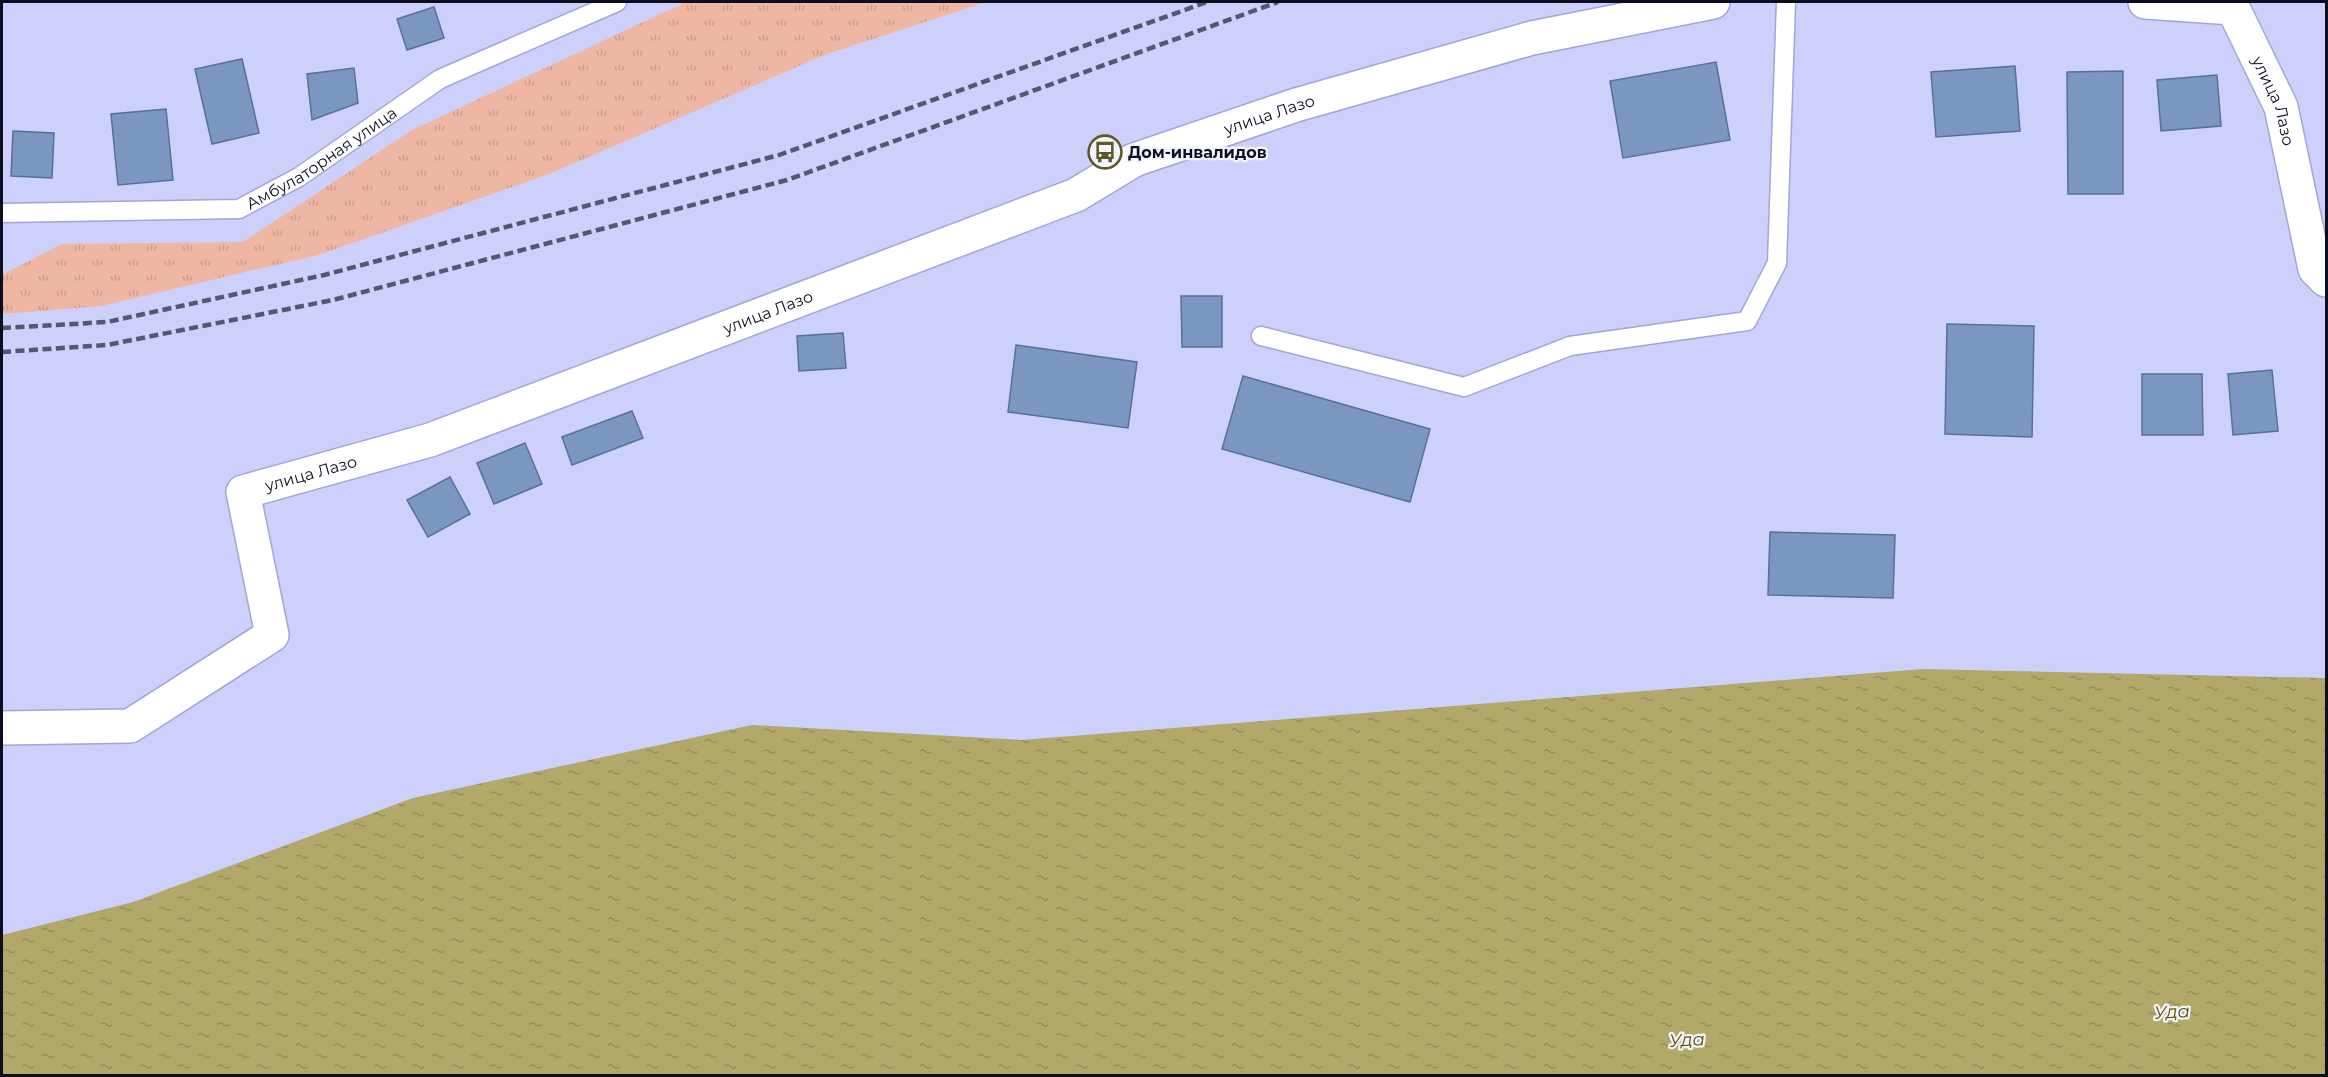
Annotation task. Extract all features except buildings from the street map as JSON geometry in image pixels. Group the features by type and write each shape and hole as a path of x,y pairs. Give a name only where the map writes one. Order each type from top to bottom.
{"street":[{"name":"улица Лазо","path":"2,728 130,726 272,635 243,492 430,441 1076,195 1134,160 1205,134 1532,38 1713,2"},
{"name":"улица Лазо","path":"2145,2 2240,5 2281,107 2315,269 2326,280"}],"lane":[{"name":"Амбулаторная улица","path":"2,213 239,209 299,177 440,79 616,2"},
{"path":"1262,336 1464,387 1570,346 1748,321 1777,263 1786,2"}],"green space":[{"path":"686,2 986,2 827,54 549,174 318,255 101,306 2,314 2,275 62,244 243,242 412,130"}],"water":[{"name":"Уда","path":"1923,669 2326,678 2326,1075 2,1075 2,935 133,902 413,798 752,725 1021,740"}],"railway":[{"path":"2,328 107,322 324,275 779,155 1207,2"},
{"path":"2,352 107,345 333,300 787,180 1278,2"}],"place":[{"name":"Дом-инвалидов","path":"1105,152"}]}
